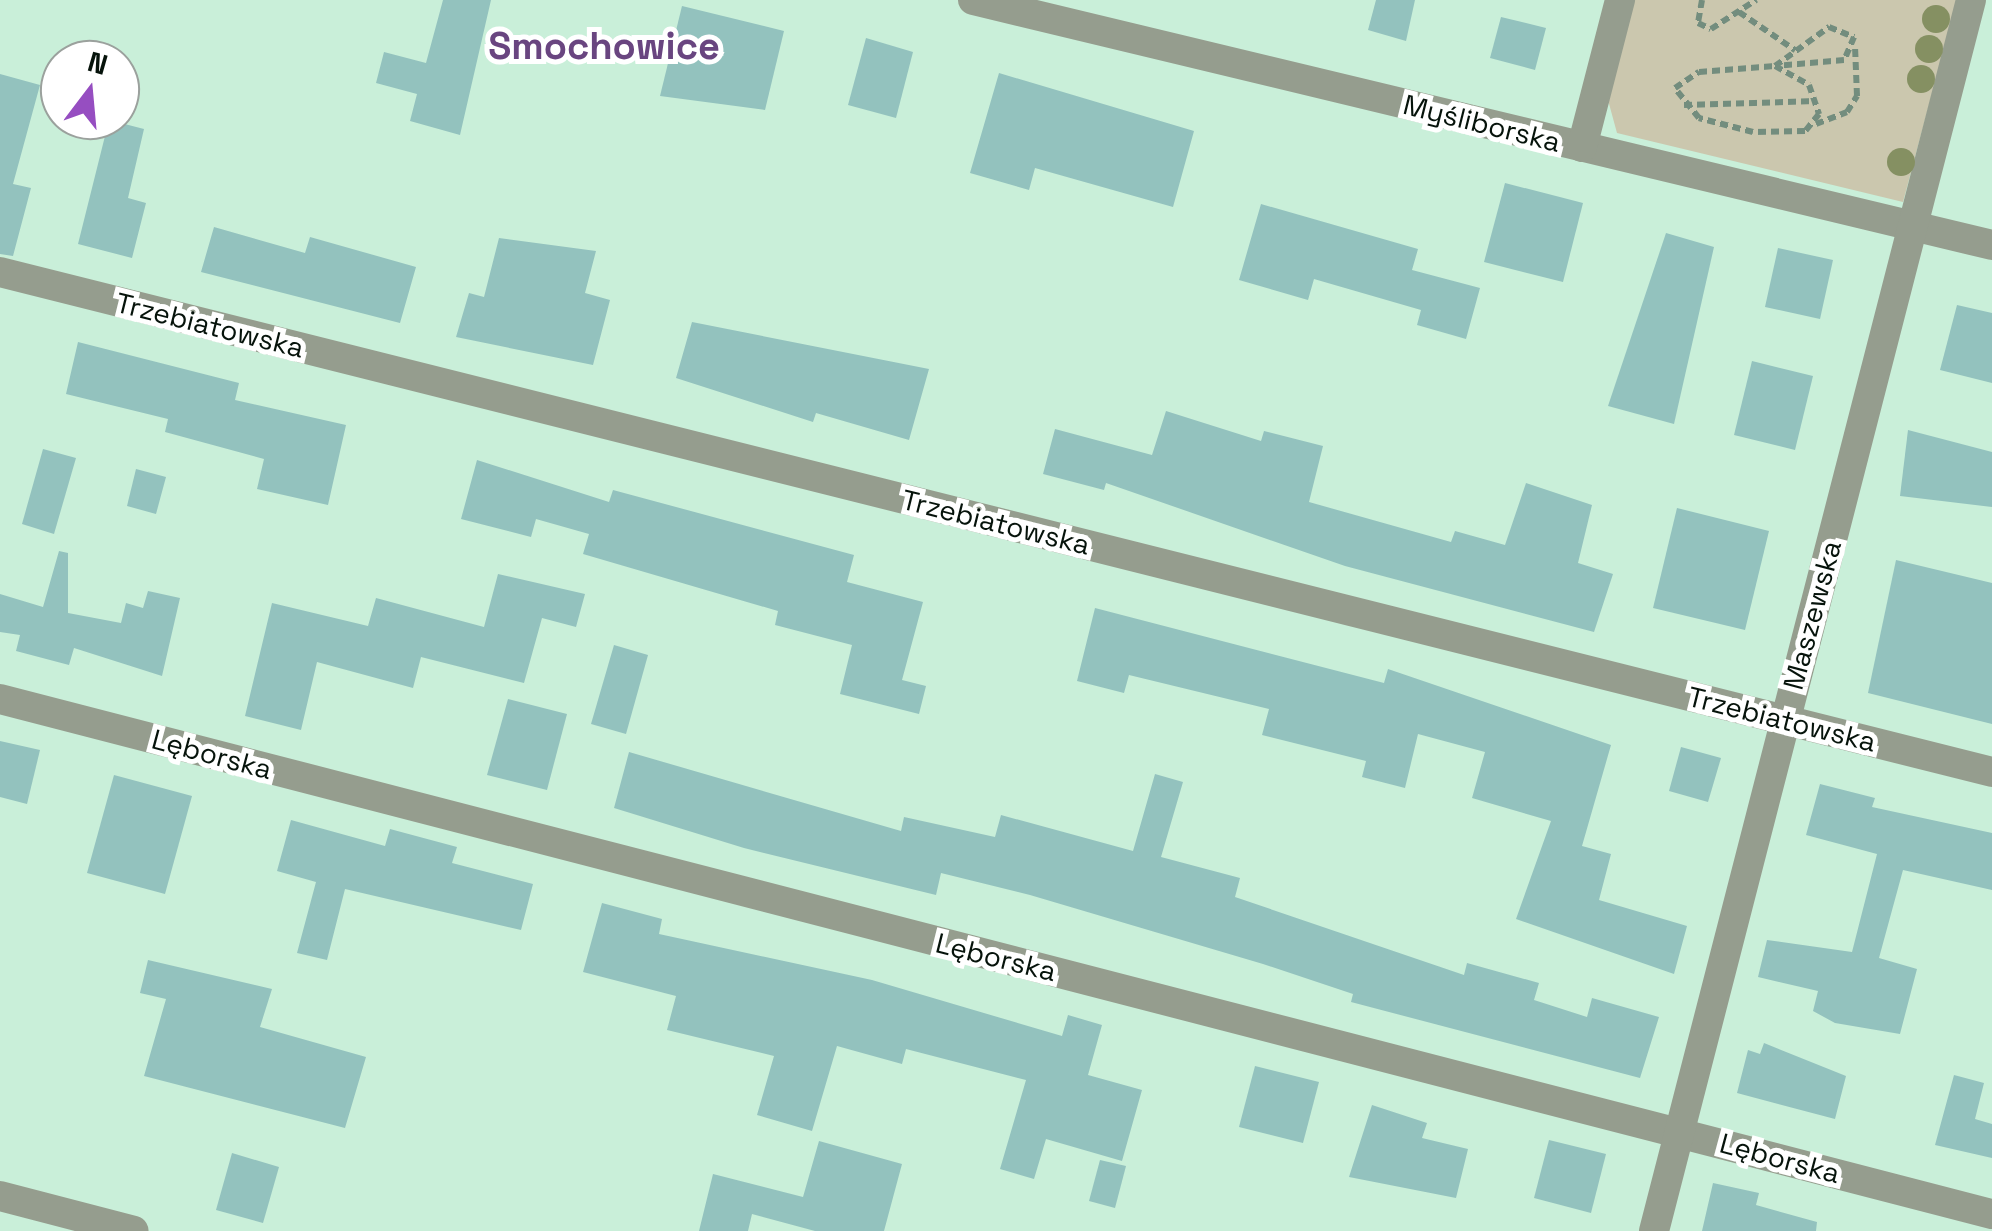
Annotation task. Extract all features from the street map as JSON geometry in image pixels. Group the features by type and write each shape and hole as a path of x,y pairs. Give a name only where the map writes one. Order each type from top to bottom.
{"street":[{"name":"Myśliborska","path":"973,0 1992,245"},
{"path":"1582,146 1620,0"},
{"name":"Maszewska","path":"1654,1231 1971,0"},
{"name":"Trzebiatowska","path":"0,272 1992,772"},
{"name":"Lęborska","path":"0,700 1992,1214"},
{"path":"0,1196 134,1231"}],"path":[{"path":"1702,0 1704,27 1756,0"},
{"path":"1739,12 1795,50"},
{"path":"1775,66 1829,28 1849,31 1855,46 1857,96 1848,112 1815,125 1752,132 1683,105 1675,88 1686,75 1836,63 1855,46"},
{"path":"1775,66 1809,85 1817,102 1815,125"},
{"path":"1683,105 1817,102"}],"shaded area":[{"path":"1631,0 1957,0 1903,202 1617,133 1608,100"}],"building":[{"path":"443,0 491,0 460,135 410,121 417,94 376,83 384,52 426,63"},
{"path":"1376,0 1415,0 1406,41 1368,30"},
{"path":"682,6 784,31 765,110 660,96"},
{"path":"1501,17 1546,28 1535,70 1490,58"},
{"path":"866,38 913,52 896,118 848,105"},
{"path":"999,73 1194,131 1173,207 1035,168 1029,190 970,173"},
{"path":"0,74 40,85 13,184 31,188 13,256 0,254"},
{"path":"140,128 144,129 128,198 146,203 132,258 78,244 104,140 140,140"},
{"path":"1505,183 1583,203 1563,282 1484,262"},
{"path":"1261,204 1418,249 1412,270 1480,288 1466,339 1417,325 1421,310 1314,279 1308,300 1239,280"},
{"path":"214,227 305,253 310,237 416,267 400,323 201,272"},
{"path":"1666,233 1714,247 1674,424 1608,406"},
{"path":"499,238 596,251 585,293 610,300 593,365 456,337 469,293 484,297"},
{"path":"1778,248 1833,260 1820,319 1765,307"},
{"path":"1957,305 1992,313 1992,383 1940,370"},
{"path":"692,322 929,369 909,440 816,413 813,422 676,378"},
{"path":"78,342 239,383 235,400 346,425 328,505 257,489 264,459 165,432 168,419 66,394"},
{"path":"1752,361 1813,376 1795,450 1734,435"},
{"path":"1166,411 1261,441 1264,431 1323,446 1309,502 1451,542 1455,531 1505,545 1526,483 1592,505 1578,563 1613,574 1594,632 1345,566 1106,483 1104,490 1043,474 1055,429 1152,455"},
{"path":"1908,430 1992,452 1992,507 1900,496"},
{"path":"43,449 76,458 54,534 22,524"},
{"path":"477,460 609,502 613,490 854,555 847,582 923,602 902,680 926,686 919,714 840,694 852,645 775,625 778,611 583,554 589,534 536,519 531,537 461,519"},
{"path":"136,469 166,477 156,514 127,506"},
{"path":"1677,508 1769,531 1745,630 1653,608"},
{"path":"59,551 68,553 68,613 121,623 126,603 143,608 148,591 180,598 162,676 74,648 69,665 16,651 20,635 0,632 0,594 43,607"},
{"path":"1896,560 1992,583 1992,724 1868,693"},
{"path":"498,574 585,594 576,627 542,618 524,683 421,657 413,688 317,662 301,730 245,716 272,603 368,626 376,598 484,627"},
{"path":"1095,608 1384,683 1388,669 1611,745 1582,846 1611,854 1599,900 1687,926 1674,974 1516,919 1551,821 1472,798 1485,752 1418,734 1405,788 1362,777 1366,761 1262,735 1269,709 1129,675 1124,693 1077,681"},
{"path":"614,645 648,655 626,734 591,724"},
{"path":"508,699 567,714 547,790 487,775"},
{"path":"0,741 40,750 27,804 0,797"},
{"path":"1681,747 1721,758 1708,802 1669,791"},
{"path":"629,752 901,831 904,817 995,837 1001,815 1133,851 1155,774 1183,782 1161,857 1240,878 1235,897 1464,975 1467,963 1539,983 1534,1000 1587,1017 1592,998 1659,1017 1640,1078 1351,1002 1353,994 1263,964 1030,895 941,873 936,895 744,848 614,808"},
{"path":"114,775 192,796 165,894 87,873"},
{"path":"1820,784 1875,798 1872,807 1992,833 1992,890 1903,870 1879,958 1917,969 1900,1034 1835,1023 1813,1011 1818,991 1758,977 1767,940 1852,952 1877,854 1806,835"},
{"path":"291,820 385,846 390,829 457,847 452,863 533,884 521,930 345,889 327,960 297,953 316,882 277,871"},
{"path":"602,903 662,919 659,934 872,980 1062,1036 1068,1015 1102,1025 1088,1075 1142,1090 1122,1161 1046,1139 1034,1179 1000,1169 1026,1080 906,1049 902,1064 837,1046 812,1131 757,1115 774,1056 667,1030 676,996 583,972"},
{"path":"148,960 272,989 260,1027 366,1057 345,1128 144,1076 166,999 140,993"},
{"path":"1764,1043 1846,1076 1835,1119 1737,1093 1748,1050 1760,1054"},
{"path":"1255,1066 1319,1082 1303,1143 1239,1127"},
{"path":"1954,1075 1984,1083 1975,1119 1992,1124 1992,1158 1935,1145"},
{"path":"1372,1105 1427,1123 1422,1138 1468,1149 1456,1198 1349,1177"},
{"path":"1549,1140 1606,1154 1591,1213 1534,1198"},
{"path":"819,1141 902,1164 884,1231 815,1231 752,1214 748,1231 699,1231 713,1174 803,1197"},
{"path":"232,1153 279,1167 263,1223 216,1210"},
{"path":"1100,1160 1126,1166 1115,1208 1089,1201"},
{"path":"1713,1183 1759,1193 1756,1205 1817,1222 1816,1231 1702,1231"}],"district":[{"name":"Smochowice","path":"604,47"}]}
